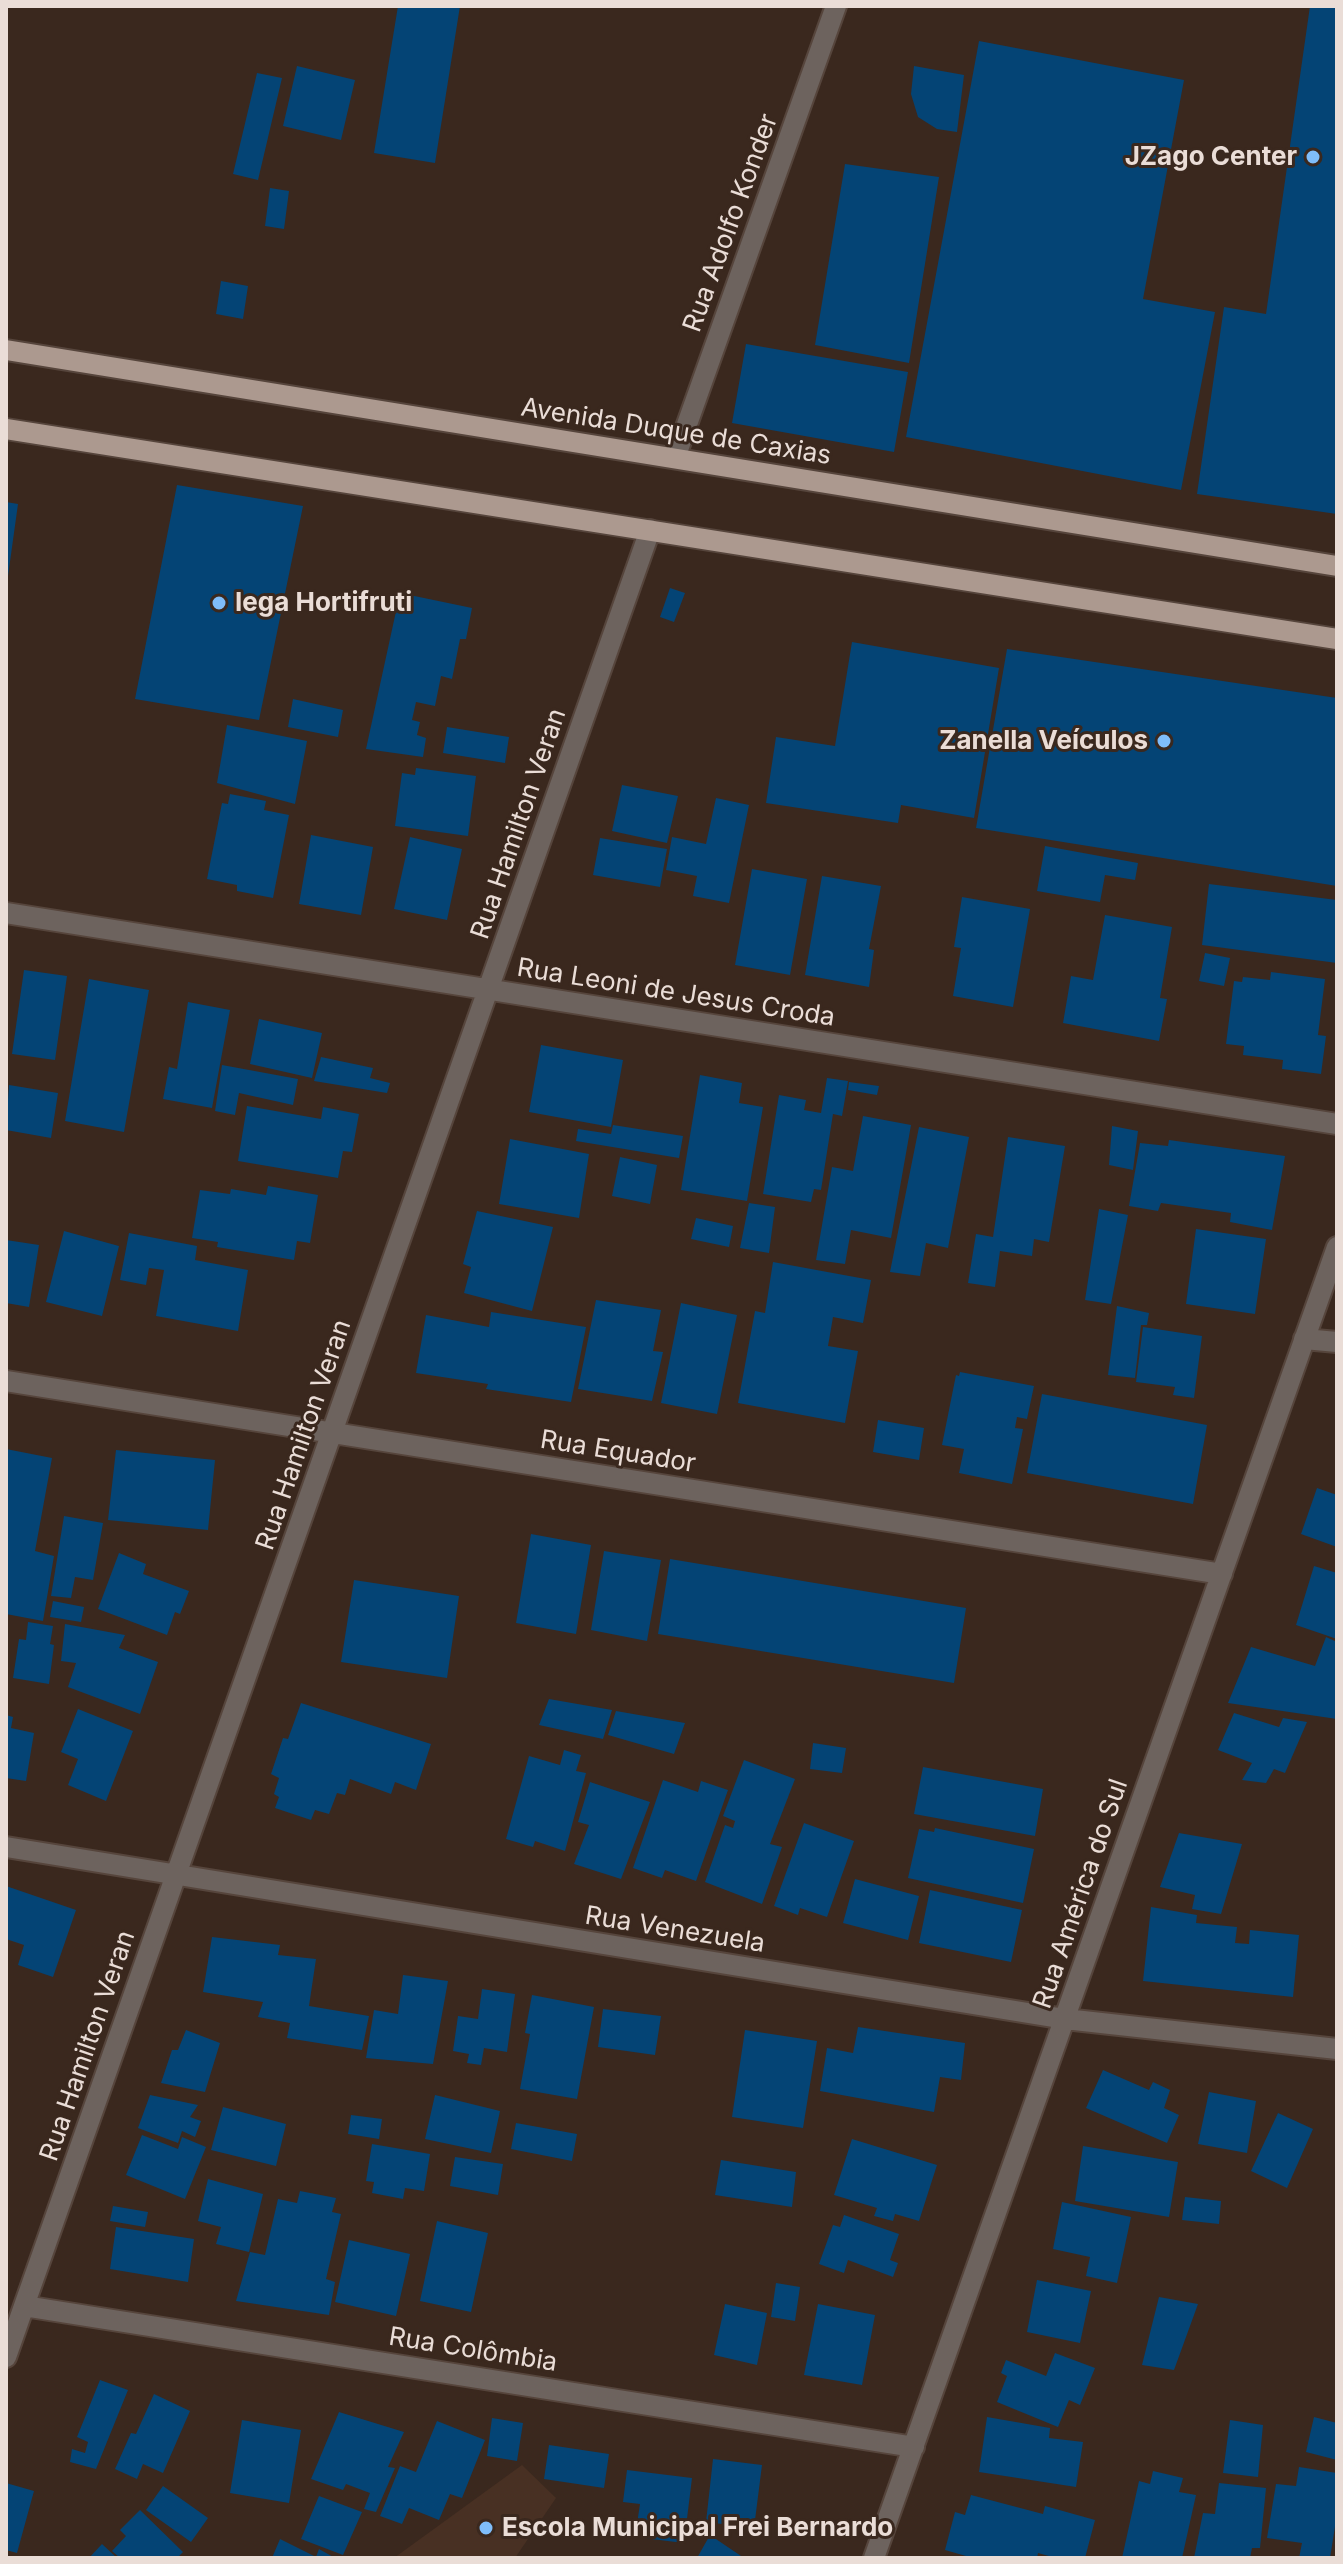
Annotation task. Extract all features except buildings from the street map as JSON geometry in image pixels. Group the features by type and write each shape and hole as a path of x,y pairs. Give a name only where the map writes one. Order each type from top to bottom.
{"main road":[{"name":"Avenida Duque de Caxias","path":"6,350 1337,566"},
{"path":"6,429 1337,639"}],"street":[{"name":"Rua Adolfo Konder","path":"675,458 836,6"},
{"name":"Rua Hamilton Veran","path":"6,2357 650,530"},
{"name":"Rua Leoni de Jesus Croda","path":"6,913 1337,1124"},
{"name":"Rua América do Sul","path":"874,2558 1337,1247"},
{"path":"1304,1339 1337,1342"},
{"name":"Rua Equador","path":"6,1381 1222,1574"},
{"name":"Rua Venezuela","path":"6,1847 1065,2019 1337,2049"},
{"name":"Rua Colômbia","path":"24,2306 914,2447"}],"shaded area":[{"name":"Escola Municipal Frei Bernardo","path":"522,2465 556,2498 515,2558 394,2558"}],"place":[{"name":"JZago Center","path":"1313,157"},
{"name":"Iega Hortifruti","path":"219,603"},
{"name":"Zanella Veículos","path":"1164,741"},
{"name":"Escola Municipal Frei Bernardo","path":"486,2528"}]}
